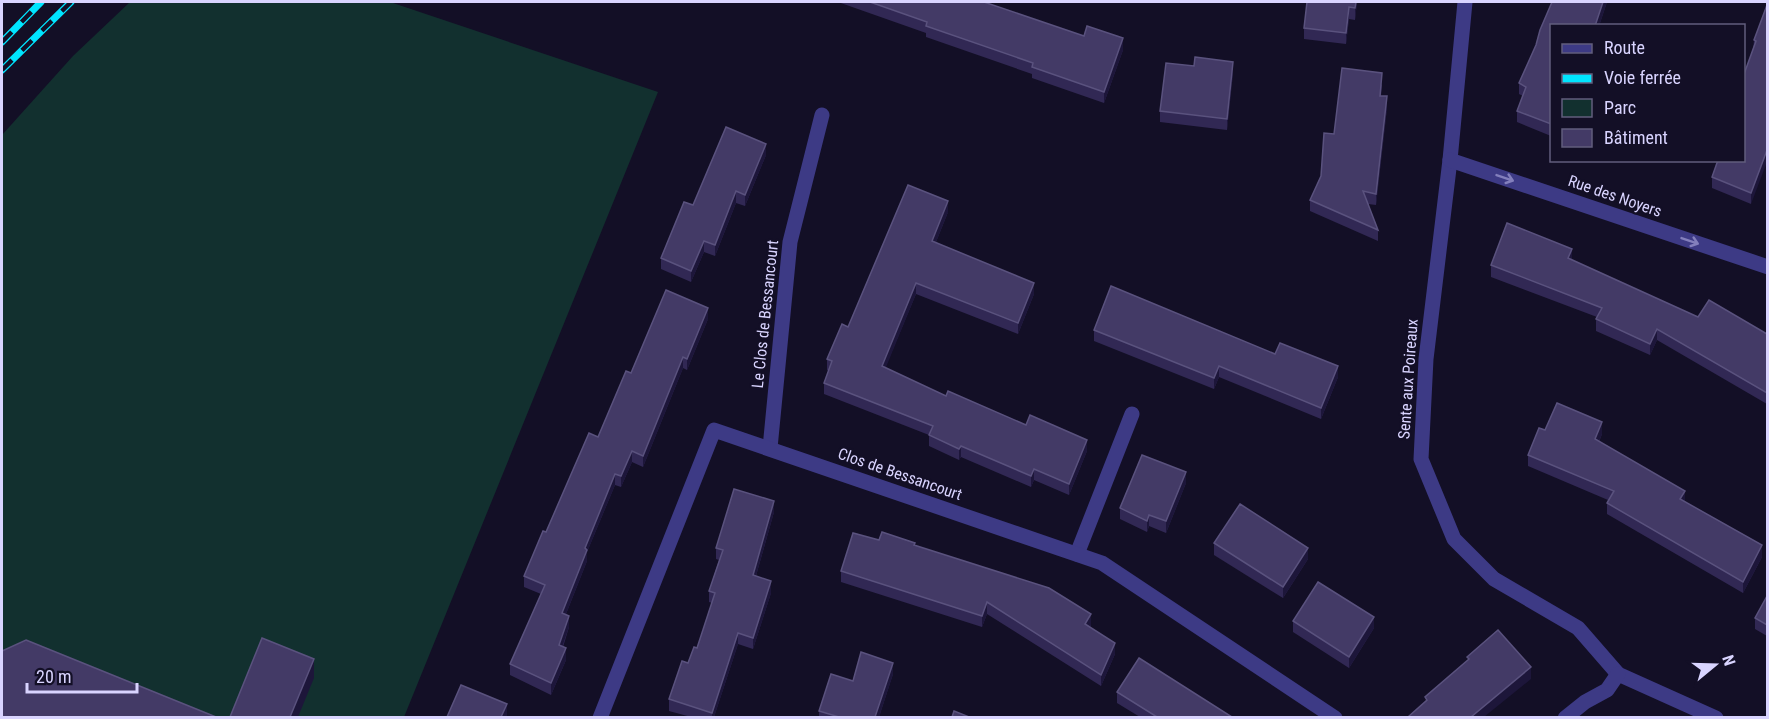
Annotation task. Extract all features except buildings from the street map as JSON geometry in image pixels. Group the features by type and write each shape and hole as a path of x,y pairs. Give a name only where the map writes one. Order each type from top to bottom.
{"street":[{"name":"Sente aux Poireaux","path":"1465,2 1450,160 1426,359 1421,459 1454,539 1494,579 1578,628 1618,674"},
{"name":"Le Clos de Bessancourt","path":"770,448 789,242 822,115"},
{"name":"Rue des Noyers","path":"1450,160 1767,267"},
{"path":"1077,554 1132,414"},
{"name":"Clos de Bessancourt","path":"600,717 714,430 1102,563 1335,717"},
{"path":"1564,717 1584,702 1606,690 1618,674 1716,717"}],"green space":[{"path":"130,2 390,2 658,92 404,717 2,717 2,135 73,56"}],"railway":[{"path":"2,42 41,2"},
{"path":"2,70 71,2"}]}
